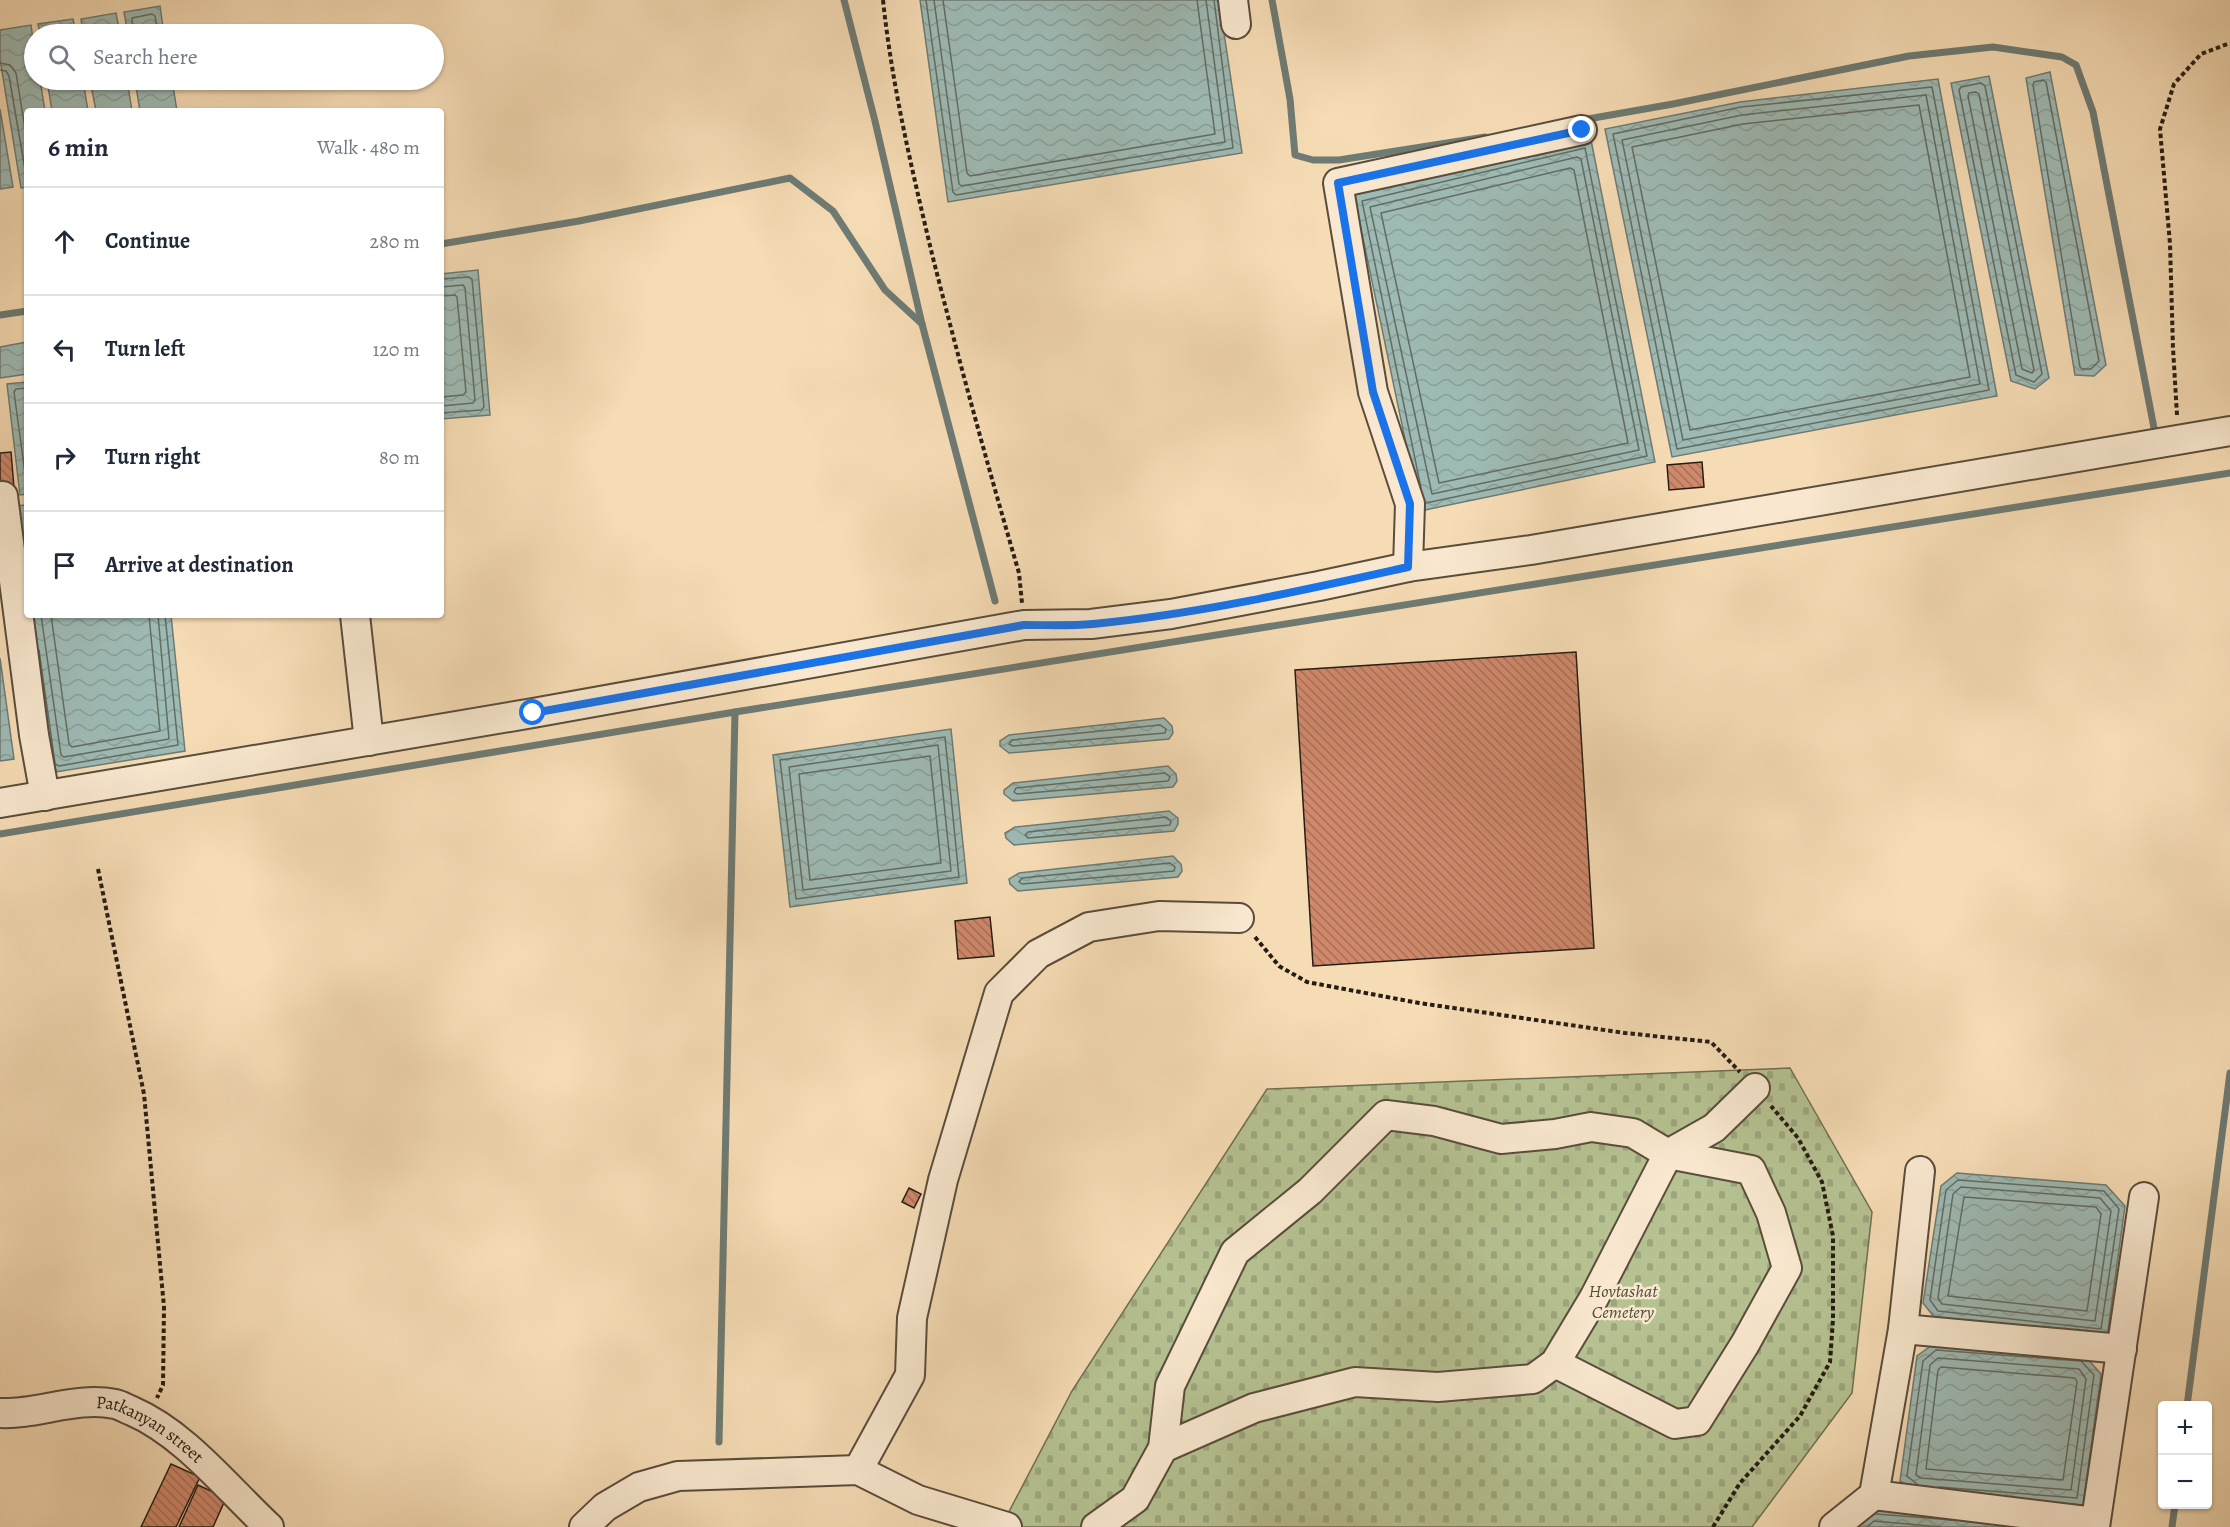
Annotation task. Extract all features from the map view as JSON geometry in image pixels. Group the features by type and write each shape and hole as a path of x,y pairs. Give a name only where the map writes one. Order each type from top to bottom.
{"street":[{"path":"1408,567 1410,504 1373,392 1338,183 1582,130"},
{"path":"0,803 369,741 1024,625 1091,624 1171,614 1408,567 1531,550 2230,431"},
{"path":"3,496 34,735 45,796"},
{"path":"355,618 369,741"},
{"path":"858,1470 910,1375 912,1318 943,1180 999,993 1038,954 1089,927 1159,916 1239,918"},
{"path":"1163,1448 1254,1408 1355,1382 1438,1387 1533,1379 1555,1363 1594,1298 1668,1154 1714,1128 1755,1088"},
{"path":"1096,1527 1135,1499 1163,1448 1170,1386 1234,1252 1310,1191 1386,1115 1434,1121 1501,1139 1555,1134 1591,1127 1633,1133 1668,1154 1751,1170 1771,1213 1787,1268 1745,1344 1697,1421 1675,1424 1555,1363"},
{"path":"1834,1527 1874,1495 1903,1329 1920,1170"},
{"path":"1874,1495 2095,1524 2144,1197"},
{"path":"1903,1329 2121,1349"},
{"name":"Patkanyan street","path":"0,1413 72,1402 115,1404 148,1418 210,1467 268,1527"},
{"path":"584,1527 605,1507 639,1487 678,1476 858,1470 918,1500 1007,1527"}],"path":[{"path":"883,0 888,48 914,178 963,379 1019,573 1024,625"},
{"path":"2179,440 2170,244 2160,129 2174,84 2201,54 2230,43"},
{"path":"98,869 144,1095 163,1295 163,1385 148,1418"}],"green space":[{"name":"Hovtashat Cemetery","path":"1790,1068 1872,1212 1852,1393 1752,1527 1001,1527 1072,1391 1267,1089"}],"water":[{"path":"920,0 1219,0 1242,153 948,202"},
{"path":"160,6 163,24 126,24 124,12"},
{"path":"116,13 118,24 82,24 81,19"},
{"path":"73,19 74,24 38,24"},
{"path":"24,26 24,90 42,90 45,108 24,108 24,188 21,188 0,59 0,30"},
{"path":"2050,72 2106,365 2094,376 2075,375 2026,78"},
{"path":"1989,76 2049,378 2035,389 2011,381 1951,83"},
{"path":"1938,79 1997,396 1672,457 1605,129 1740,102"},
{"path":"49,90 85,90 88,108 52,108"},
{"path":"92,90 129,90 132,108 95,108"},
{"path":"137,90 174,90 177,108 140,108"},
{"path":"0,109 13,187 0,189"},
{"path":"1591,140 1655,462 1420,511 1354,195"},
{"path":"478,270 490,415 444,419 444,274"},
{"path":"24,343 24,374 0,378 0,347"},
{"path":"24,382 24,494 20,495 7,384"},
{"path":"24,505 24,544 15,545 11,506"},
{"path":"28,618 171,618 185,751 50,773"},
{"path":"0,658 14,759 0,761"},
{"path":"1164,718 1172,726 1173,733 1169,739 1009,753 1000,746 1000,741 1009,735"},
{"path":"951,729 967,883 790,907 773,755"},
{"path":"1168,766 1176,774 1177,781 1173,787 1013,801 1004,794 1004,790 1013,783"},
{"path":"1169,811 1178,818 1174,831 1014,845 1006,838 1005,833 1015,827"},
{"path":"1173,856 1181,864 1182,871 1178,877 1018,891 1010,884 1009,879 1019,873"},
{"path":"1957,1173 2106,1185 2125,1206 2107,1337 1935,1318 1923,1303 1941,1186"},
{"path":"1935,1343 2085,1356 2101,1374 2083,1505 1916,1491 1900,1481 1917,1356"},
{"path":"1869,1507 2066,1527 1848,1527"}],"building":[{"path":"11,452 14,487 0,489 0,453"},
{"path":"1702,462 1704,487 1669,490 1667,465"},
{"path":"1576,652 1594,948 1313,966 1295,670"},
{"path":"990,917 994,956 958,959 955,921"},
{"path":"909,1188 921,1194 914,1208 902,1202"},
{"path":"171,1464 200,1477 176,1527 141,1527"},
{"path":"198,1485 226,1498 213,1527 179,1527"}],"waterway":[{"path":"844,0 875,121 922,324 995,601"},
{"path":"1272,0 1290,99 1295,155 1313,160 1339,160 1485,137"},
{"path":"1582,120 1909,56 1993,47 2062,57 2076,65 2093,112 2154,428"},
{"path":"444,244 579,221 790,178 833,211 885,290 922,324"},
{"path":"0,315 24,311"},
{"path":"0,834 735,712 2230,473"},
{"path":"719,1442 735,712"},
{"path":"2188,1401 2230,1073"},
{"path":"2172,1527 2174,1509"}],"route":[{"path":"533,713 1024,625 1091,624 1171,614 1408,567 1410,504 1373,392 1338,183 1582,130"}]}
